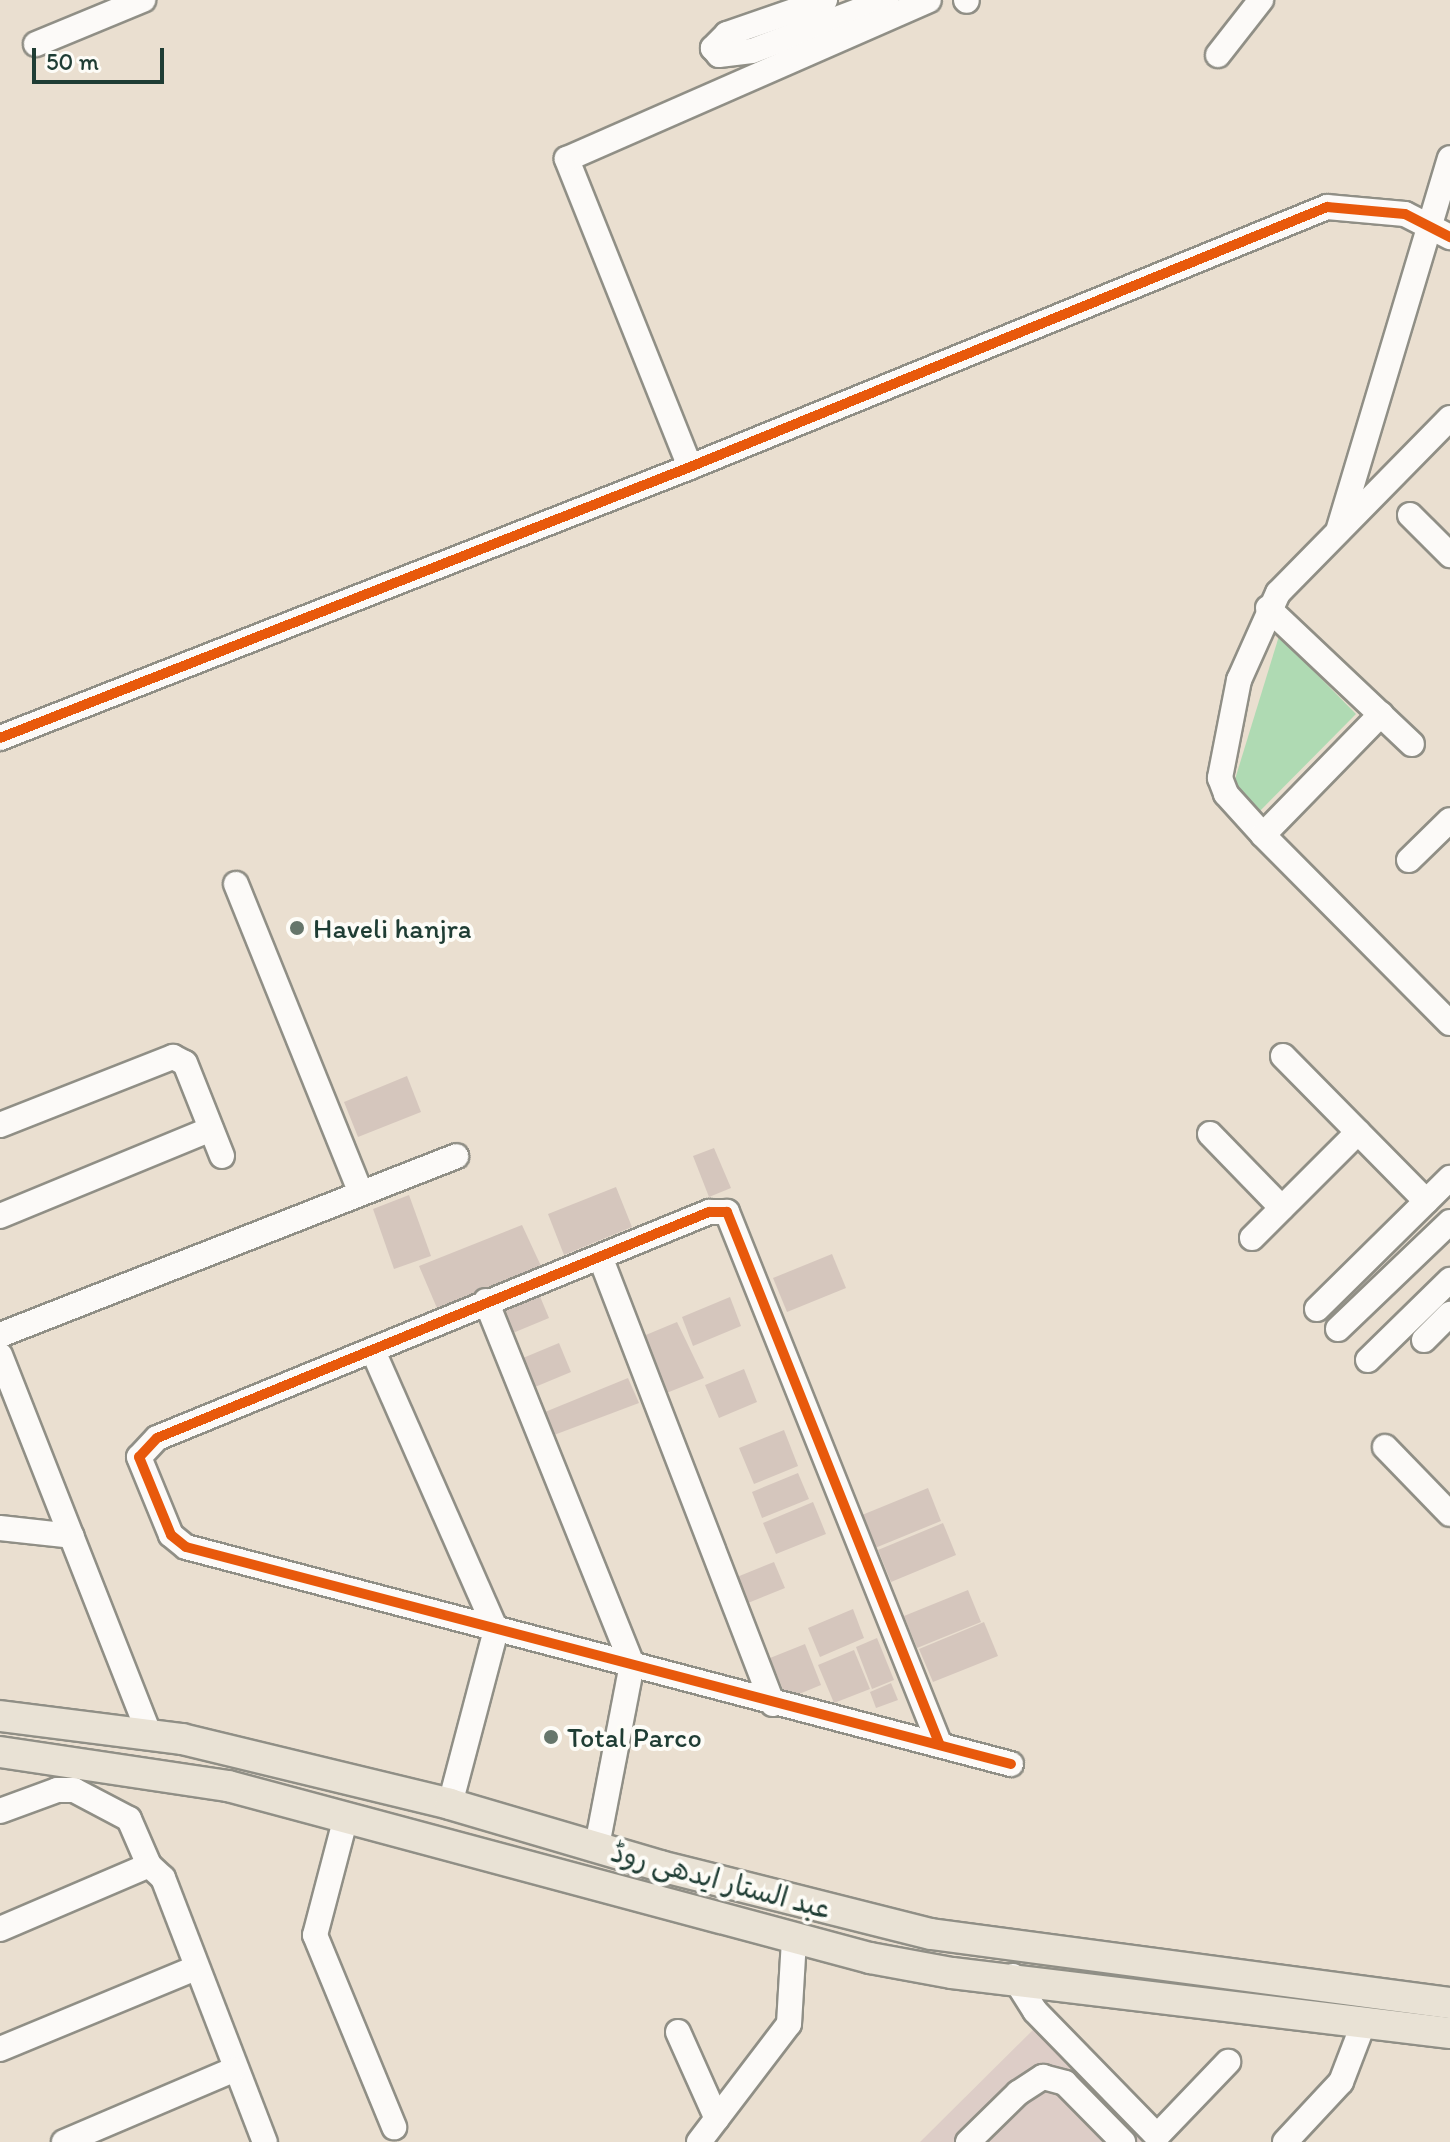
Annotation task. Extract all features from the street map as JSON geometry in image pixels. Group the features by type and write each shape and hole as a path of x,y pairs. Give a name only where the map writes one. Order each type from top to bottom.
{"main road":[{"name":"عبد الستار ایدھی روڈ","path":"0,1716 141,1733 450,1804 898,1926 1017,1946 1450,2003"},
{"name":"عبد الستار ایدھی روڈ","path":"0,1752 128,1768 228,1786 794,1939 952,1973 1013,1976 1450,2033"},
{"path":"1013,1976 1017,1946"}],"street":[{"path":"36,44 143,0"},
{"path":"825,0 727,34 713,48 719,55 752,51 887,0"},
{"path":"690,467 567,159 929,0"},
{"path":"1218,55 1261,0"},
{"path":"1337,534 1450,158"},
{"path":"0,738 690,467 1327,207 1392,212 1430,223 1450,237"},
{"path":"1450,418 1268,608 1239,680 1220,778 1226,794 1263,835 1450,1023"},
{"path":"1410,515 1450,555"},
{"path":"1268,608 1412,744"},
{"path":"1263,835 1381,714"},
{"path":"1409,860 1450,820"},
{"path":"236,884 361,1193"},
{"path":"1283,1056 1426,1201"},
{"path":"0,1125 173,1057 185,1063 222,1156"},
{"path":"0,1216 211,1129"},
{"path":"1252,1238 1358,1132"},
{"path":"1210,1134 1282,1208"},
{"path":"0,1335 456,1156"},
{"path":"1317,1309 1450,1178"},
{"path":"939,1743 733,1220 727,1212 709,1212 601,1259 486,1301 373,1351 157,1438 143,1449 140,1467 171,1535 186,1547 773,1704 939,1743 1011,1764"},
{"path":"1338,1329 1450,1222"},
{"path":"601,1259 773,1704"},
{"path":"1368,1360 1450,1280"},
{"path":"486,1301 632,1664 597,1846"},
{"path":"1424,1340 1450,1314"},
{"path":"373,1351 496,1630 450,1804"},
{"path":"0,1355 141,1733"},
{"path":"0,1397 65,1535"},
{"path":"1385,1447 1450,1514"},
{"path":"0,1528 65,1535"},
{"path":"115,1808 128,1768"},
{"path":"0,1811 65,1790 115,1808 129,1819 149,1865 163,1878 233,2070 265,2142"},
{"path":"346,1817 315,1935 394,2127"},
{"path":"0,1929 149,1865"},
{"path":"699,2142 789,2024 794,1939"},
{"path":"0,2049 196,1968"},
{"path":"1013,1976 1035,2011 1157,2136 1228,2062"},
{"path":"1285,2142 1341,2082 1364,2022"},
{"path":"678,2032 717,2119"},
{"path":"64,2142 233,2070"},
{"path":"968,2142 1018,2093 1043,2077 1065,2083 1123,2142"}],"shaded area":[{"path":"1035,2028 1155,2142 920,2142"}],"green space":[{"path":"1279,636 1356,714 1257,814 1232,789"}],"building":[{"path":"407,1076 421,1112 358,1137 344,1102"},
{"path":"714,1148 731,1188 709,1197 693,1156"},
{"path":"616,1187 632,1227 564,1255 548,1214"},
{"path":"409,1195 431,1256 394,1269 373,1209"},
{"path":"522,1225 541,1266 437,1308 419,1266"},
{"path":"832,1254 846,1288 787,1312 773,1278"},
{"path":"539,1294 549,1318 508,1335 499,1311"},
{"path":"730,1297 741,1326 693,1346 682,1317"},
{"path":"677,1322 704,1378 664,1394 641,1337"},
{"path":"559,1343 571,1372 535,1387 523,1358"},
{"path":"744,1369 757,1402 719,1418 705,1385"},
{"path":"628,1378 639,1403 554,1435 545,1412"},
{"path":"784,1430 798,1466 754,1484 739,1448"},
{"path":"798,1473 809,1499 762,1518 752,1492"},
{"path":"928,1488 941,1521 875,1548 862,1515"},
{"path":"813,1502 826,1534 776,1554 763,1523"},
{"path":"943,1523 956,1555 891,1582 878,1550"},
{"path":"774,1562 785,1588 743,1605 732,1579"},
{"path":"968,1590 981,1622 917,1648 904,1616"},
{"path":"853,1609 864,1638 820,1657 808,1628"},
{"path":"984,1622 998,1656 933,1682 919,1649"},
{"path":"877,1638 894,1680 872,1689 856,1647"},
{"path":"805,1644 821,1685 787,1699 770,1658"},
{"path":"854,1650 870,1689 834,1703 818,1665"},
{"path":"891,1683 898,1700 876,1708 870,1692"}],"cycle path":[{"path":"0,738 690,467 1327,207 1405,214 1450,237"},
{"path":"939,1743 727,1212 709,1212 157,1438 139,1457 171,1535 186,1547 1011,1764"}],"place":[{"name":"Haveli hanjra","path":"297,928"},
{"name":"Total Parco","path":"551,1737"}]}
